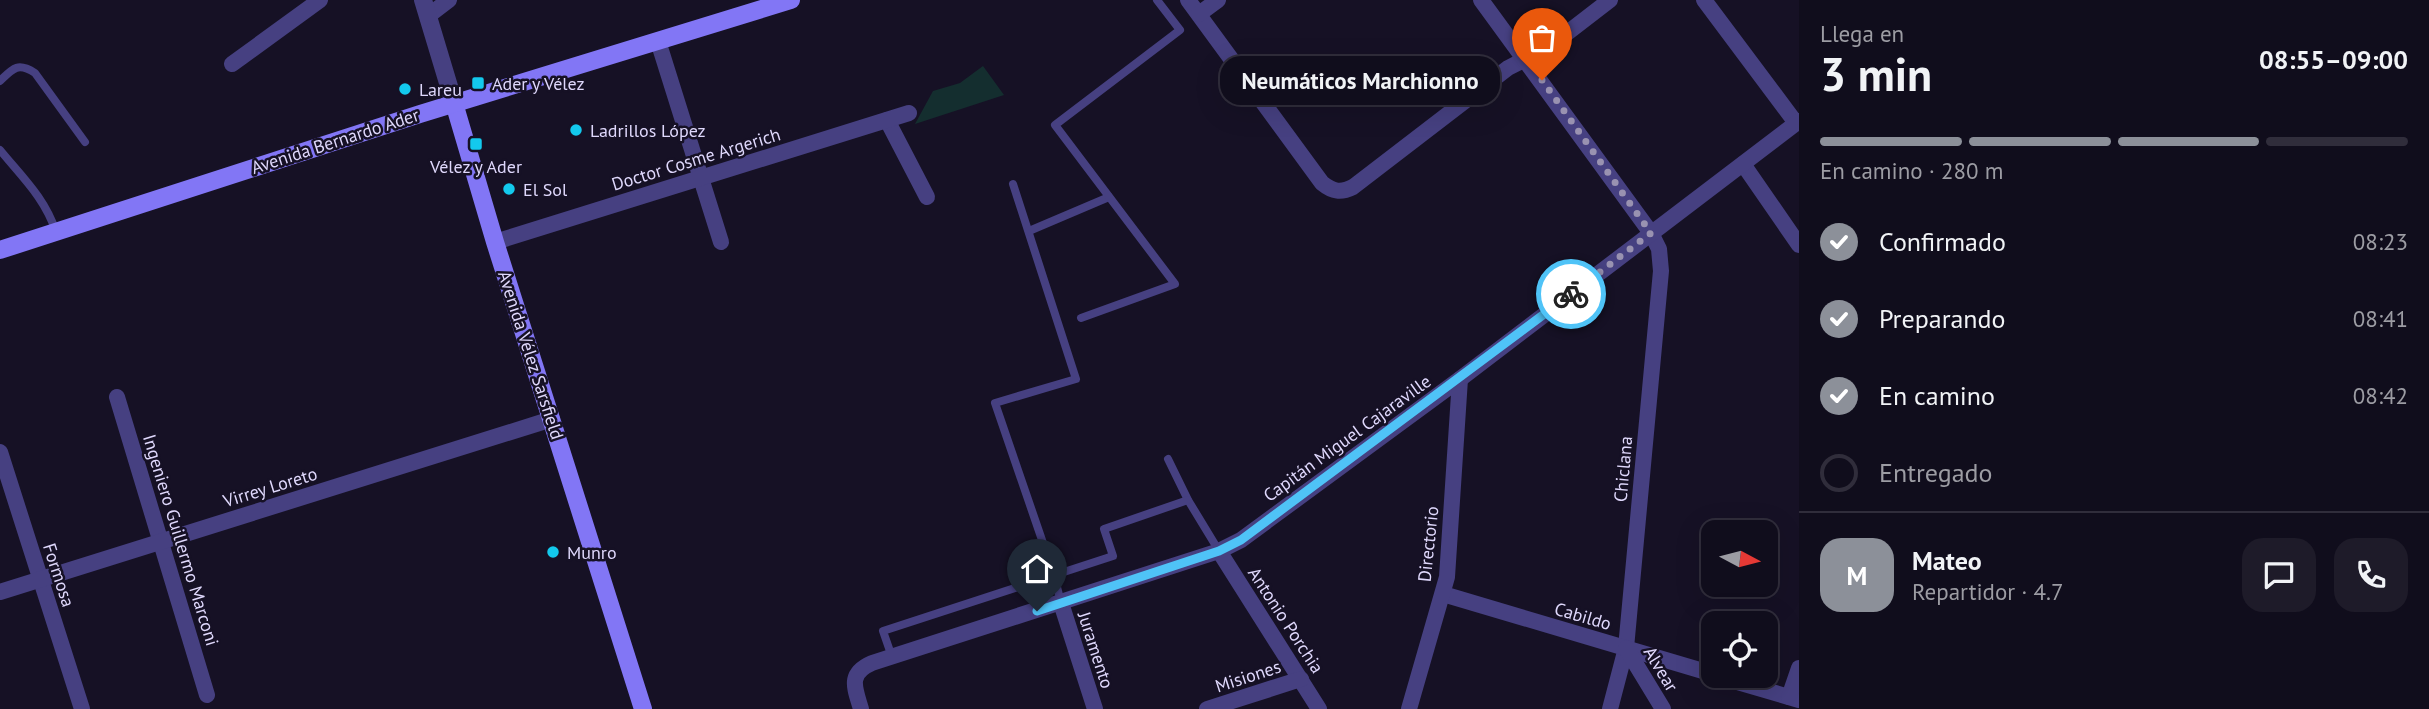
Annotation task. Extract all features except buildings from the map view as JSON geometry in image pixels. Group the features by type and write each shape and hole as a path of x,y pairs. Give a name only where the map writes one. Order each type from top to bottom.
{"main road":[{"name":"Avenida Bernardo Ader","path":"0,250 454,103 792,0"},
{"name":"Avenida Vélez Sarsfield","path":"454,103 495,242 643,709"}],"street":[{"path":"232,64 320,0"},
{"path":"425,8 449,0"},
{"path":"1188,0 1322,183 1336,192 1353,187 1508,68 1549,47 1610,0"},
{"path":"1199,14 1218,0"},
{"name":"Chiclana","path":"1482,0 1651,233 1659,248 1661,271 1626,648 1610,709"},
{"path":"1704,0 1798,122"},
{"name":"Avenida Vélez Sarsfield","path":"425,8 454,103"},
{"path":"657,41 722,242"},
{"name":"Doctor Cosme Argerich","path":"495,242 909,113"},
{"path":"887,120 927,197"},
{"name":"Capitán Miguel Cajaraville","path":"861,709 854,681 857,672 863,667 1219,551 1241,540 1460,379 1798,122"},
{"path":"1743,164 1799,245"},
{"name":"Directorio","path":"1409,709 1447,577 1460,379"},
{"name":"Ingeniero Guillermo Marconi","path":"117,397 207,695"},
{"name":"Virrey Loreto","path":"0,592 552,419"},
{"name":"Formosa","path":"0,452 82,709"},
{"name":"Antonio Porchia","path":"1219,551 1319,709"},
{"name":"Cabildo","path":"1443,594 1701,671"},
{"name":"Juramento","path":"1060,603 1095,709"},
{"name":"Alvear","path":"1626,648 1662,709"},
{"path":"1794,699 1799,668"},
{"name":"Misiones","path":"1207,709 1301,679"},
{"name":"Cabildo","path":"1758,688 1794,699"}],"lane":[{"path":"1081,318 1175,284 1055,125 1180,30 1157,0"},
{"path":"0,81 18,67 25,66 35,73 85,142"},
{"path":"0,150 39,195 50,213 56,232"},
{"path":"1013,184 1076,379 995,403 1054,575 1060,603"},
{"path":"1028,232 1109,197"},
{"path":"1168,459 1188,500 1219,551"},
{"path":"892,657 883,631 1113,556 1104,528 1188,500"}],"green space":[{"path":"983,66 1004,95 915,124 933,91 960,83"}],"way so far":[{"path":"1542,80 1651,233 1571,294"}],"place":[{"name":"Neumáticos Marchionno","path":"1542,80"},
{"name":"Ader y Vélez","path":"478,83"},
{"name":"Lareu","path":"405,89"},
{"name":"Ladrillos López","path":"576,130"},
{"name":"Vélez y Ader","path":"476,144"},
{"name":"El Sol","path":"509,189"},
{"name":"Munro","path":"553,552"}],"route":[{"path":"1037,611 1219,551 1241,540 1571,294"}]}
